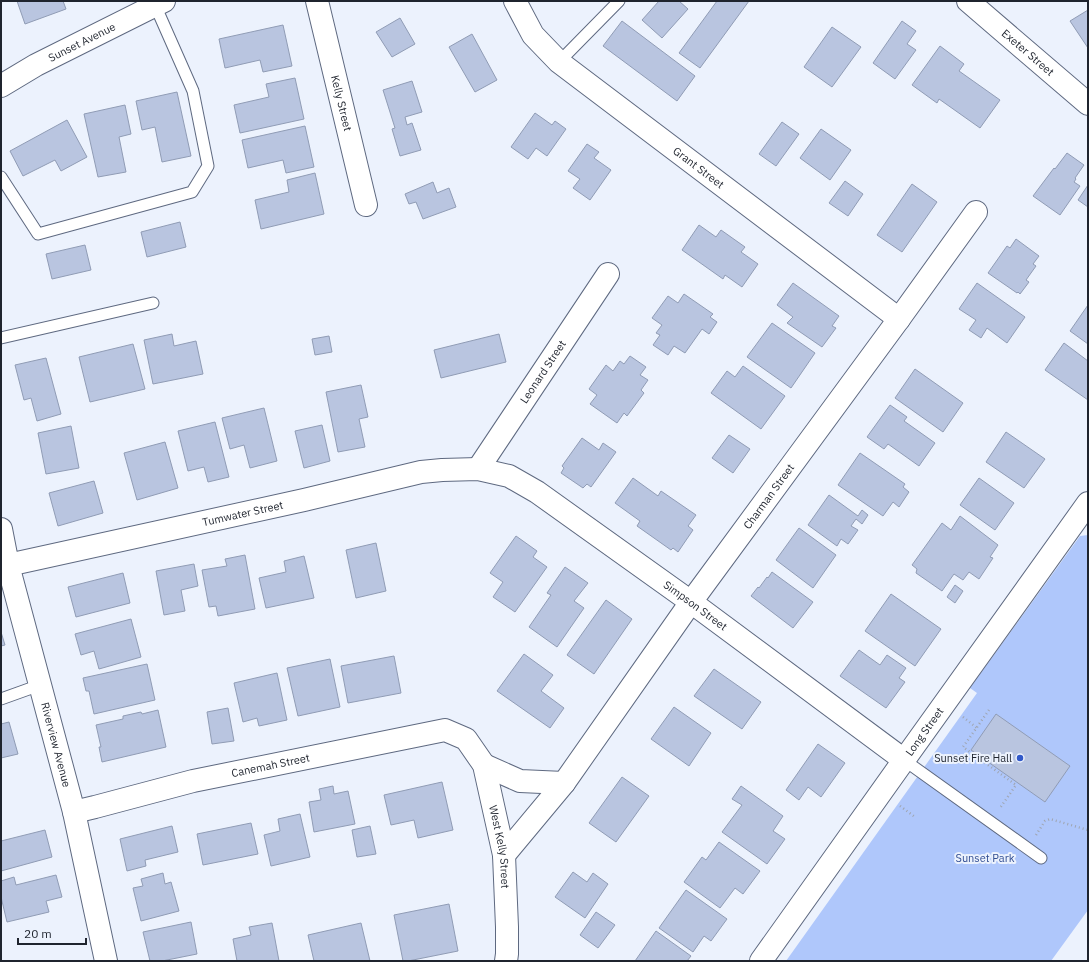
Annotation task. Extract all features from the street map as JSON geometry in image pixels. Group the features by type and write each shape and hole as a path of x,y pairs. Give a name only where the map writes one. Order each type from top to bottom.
{"street":[{"name":"Kelly Street","path":"317,1 366,205"},
{"name":"Grant Street","path":"515,1 533,35 558,62 899,319"},
{"name":"Exeter Street","path":"968,1 1088,104"},
{"name":"Sunset Avenue","path":"1,86 157,2"},
{"name":"Charman Street","path":"504,855 564,783 691,602 976,212"},
{"name":"Leonard Street","path":"478,469 608,274"},
{"name":"Tumwater Street","path":"8,565 304,500 421,472 478,469"},
{"name":"Simpson Street","path":"478,469 509,476 537,492 691,602 904,760"},
{"name":"Long Street","path":"761,961 1088,503"},
{"name":"Riverview Avenue","path":"1,529 8,565 74,812 106,961"},
{"name":"Canemah Street","path":"74,812 193,781 445,730 466,740"},
{"name":"West Kelly Street","path":"466,740 484,765 504,855 507,927 506,961"},
{"path":"484,765 520,781 564,783"}],"lane":[{"path":"558,62 619,1"},
{"path":"1,177 38,234 192,192 208,166 193,91 157,2"},
{"path":"1,338 153,303"},
{"path":"1,698 40,685"},
{"path":"904,760 1041,858"}],"path":[{"path":"989,710 963,747 1016,785 990,822"},
{"path":"960,715 977,728"},
{"path":"900,806 915,817"},
{"path":"1040,829 1045,821 1050,819 1088,830"}],"green space":[{"name":"Sunset Park","path":"1088,535 1088,910 1051,961 786,961 977,693 970,688 1080,536"}],"building":[{"path":"17,1 63,1 66,9 25,24"},
{"path":"659,1 679,1 688,9 662,38 642,20"},
{"path":"717,1 749,1 700,68 679,53"},
{"path":"1088,10 1088,48 1070,21"},
{"path":"400,18 415,44 392,57 376,32"},
{"path":"622,21 695,76 677,101 603,46"},
{"path":"902,21 916,31 907,44 916,50 895,79 873,63"},
{"path":"283,25 292,66 263,72 260,60 225,68 219,39"},
{"path":"832,27 861,47 832,87 804,67"},
{"path":"472,34 497,80 475,92 449,47"},
{"path":"940,46 964,64 959,71 1000,100 980,128 939,99 937,103 912,85"},
{"path":"295,78 304,119 240,133 234,105 269,97 266,84"},
{"path":"412,81 422,112 405,117 407,125 412,123 421,150 400,156 392,129 395,128 383,90"},
{"path":"177,92 191,156 162,162 155,127 142,130 136,101"},
{"path":"125,105 131,134 119,137 126,172 98,177 84,114"},
{"path":"535,113 552,125 555,121 566,129 547,156 536,148 528,159 511,147"},
{"path":"67,120 87,157 61,171 55,160 23,176 10,151"},
{"path":"782,122 799,134 776,166 759,154"},
{"path":"305,126 314,167 286,173 283,160 248,168 242,140"},
{"path":"821,129 851,150 830,180 800,158"},
{"path":"587,144 599,152 594,158 611,170 590,200 573,188 580,179 568,171"},
{"path":"1067,153 1084,165 1074,182 1080,186 1060,215 1033,196"},
{"path":"315,173 324,214 261,229 255,200 289,192 287,180"},
{"path":"845,181 863,194 848,216 829,203"},
{"path":"433,182 437,193 449,188 456,207 423,219 416,202 409,204 405,194"},
{"path":"912,184 937,202 902,252 877,235"},
{"path":"1088,185 1088,207 1078,200"},
{"path":"180,222 186,247 147,257 141,232"},
{"path":"699,225 716,237 721,230 745,247 741,252 758,264 742,287 725,275 723,279 682,250"},
{"path":"1016,239 1039,256 1033,264 1036,266 1026,280 1029,282 1020,294 988,273 1007,246 1010,248"},
{"path":"85,245 91,270 52,279 46,254"},
{"path":"793,283 839,316 832,326 836,328 822,347 787,323 793,317 777,305"},
{"path":"977,283 1025,317 1007,343 987,328 981,338 969,330 976,320 959,309"},
{"path":"684,294 713,314 710,317 717,322 709,334 702,329 685,353 674,346 668,355 653,345 660,335 656,333 662,325 652,318 668,296 678,303"},
{"path":"1088,305 1088,344 1070,331"},
{"path":"772,323 815,353 791,388 747,357"},
{"path":"172,334 174,346 196,341 203,374 153,384 144,340"},
{"path":"499,334 506,362 441,378 434,350"},
{"path":"329,336 332,352 315,355 312,339"},
{"path":"1064,343 1088,361 1088,400 1045,370"},
{"path":"133,344 145,389 90,402 79,357"},
{"path":"630,356 646,367 640,375 648,380 641,390 644,393 627,416 624,413 617,423 590,404 597,395 589,389 606,365 613,371 620,361 624,364"},
{"path":"46,358 61,414 37,421 31,398 24,400 15,365"},
{"path":"743,366 785,396 761,429 711,393 727,371 735,377"},
{"path":"915,369 963,403 943,432 895,398"},
{"path":"361,385 368,417 359,419 365,447 338,452 326,392"},
{"path":"890,405 907,417 904,421 935,443 919,466 888,444 884,449 867,437"},
{"path":"264,408 277,461 250,468 244,445 230,449 222,418"},
{"path":"215,422 229,477 208,482 204,467 188,471 178,431"},
{"path":"322,425 330,461 304,468 295,431"},
{"path":"71,426 79,468 46,474 38,433"},
{"path":"1006,432 1045,459 1024,488 986,462"},
{"path":"729,435 750,449 733,473 712,458"},
{"path":"582,438 599,450 603,443 616,452 591,487 587,484 583,488 561,473 564,468 562,466"},
{"path":"165,442 178,488 137,500 124,453"},
{"path":"860,453 905,484 903,487 909,492 899,507 893,502 883,516 838,485"},
{"path":"633,478 658,496 661,491 696,515 688,526 693,530 678,552 673,548 671,550 637,526 640,521 615,503"},
{"path":"979,478 1014,503 995,530 960,505"},
{"path":"94,481 103,513 58,526 49,493"},
{"path":"829,495 858,516 862,510 868,515 862,524 856,519 851,526 858,530 848,544 841,539 837,546 808,525"},
{"path":"960,516 998,545 990,557 993,558 979,579 969,572 963,580 954,574 942,591 916,573 917,569 912,565 942,523 951,530"},
{"path":"799,528 836,555 813,588 776,560"},
{"path":"516,536 537,551 533,557 547,567 515,612 493,597 503,582 490,573"},
{"path":"376,543 386,591 356,598 346,550"},
{"path":"245,555 255,609 218,616 216,606 209,607 202,570 227,566 225,559"},
{"path":"304,556 314,598 266,608 259,578 286,572 284,561"},
{"path":"194,564 198,586 181,590 185,611 164,615 156,571"},
{"path":"565,567 588,583 574,601 584,608 557,647 529,627 551,595 547,593"},
{"path":"772,572 813,602 793,628 751,596"},
{"path":"123,573 130,603 76,617 68,587"},
{"path":"955,585 963,591 955,603 947,597"},
{"path":"891,594 941,629 915,666 865,631"},
{"path":"606,600 632,619 594,674 567,655"},
{"path":"131,619 141,657 99,669 94,651 81,655 75,634"},
{"path":"1,632 5,645 1,646"},
{"path":"859,650 880,665 887,655 906,668 899,678 905,682 886,708 840,676"},
{"path":"524,654 553,675 541,691 564,708 550,728 497,691"},
{"path":"394,656 401,693 348,703 341,666"},
{"path":"330,659 340,707 298,716 287,668"},
{"path":"147,664 155,700 94,714 89,691 86,691 83,678"},
{"path":"714,669 761,702 742,729 694,696"},
{"path":"277,673 287,720 259,726 257,718 243,722 234,683"},
{"path":"674,707 711,733 689,766 651,739"},
{"path":"228,708 234,741 212,744 207,712"},
{"path":"158,710 166,747 102,762 99,747 101,747 96,725 123,719 123,716 141,712 142,714"},
{"name":"Sunset Fire Hall","path":"996,714 1070,766 1045,802 971,750"},
{"path":"9,722 18,754 1,758 1,724"},
{"path":"818,744 845,763 821,797 808,787 799,800 786,790"},
{"path":"622,777 649,796 616,842 589,823"},
{"path":"442,782 453,830 418,838 414,820 391,825 384,795"},
{"path":"333,786 334,794 348,791 355,824 314,832 309,802 321,800 319,789"},
{"path":"741,786 783,816 773,831 785,839 767,864 722,832 742,805 732,799"},
{"path":"300,814 310,857 271,866 264,835 280,831 278,819"},
{"path":"251,823 258,854 203,865 197,834"},
{"path":"172,826 178,852 145,860 146,866 127,871 120,839"},
{"path":"370,826 376,854 357,857 352,830"},
{"path":"45,830 52,857 1,871 1,841"},
{"path":"719,842 760,871 743,894 735,888 720,908 684,882 702,857 706,860"},
{"path":"573,872 587,882 593,873 608,884 585,918 555,897"},
{"path":"163,873 165,884 171,882 179,911 141,921 133,888 143,886 141,879"},
{"path":"56,875 62,897 46,901 49,912 7,922 1,897 1,881 14,877 16,885"},
{"path":"686,890 727,919 711,941 704,936 693,952 659,928"},
{"path":"449,904 458,951 403,961 394,915"},
{"path":"596,912 615,925 598,948 580,935"},
{"path":"191,922 197,954 162,961 150,961 143,932"},
{"path":"272,923 279,961 237,961 233,939 251,935 249,927"},
{"path":"361,923 370,961 314,961 308,935"},
{"path":"656,931 691,956 687,961 635,961"}],"place":[{"name":"Sunset Fire Hall","path":"1020,758"}]}
